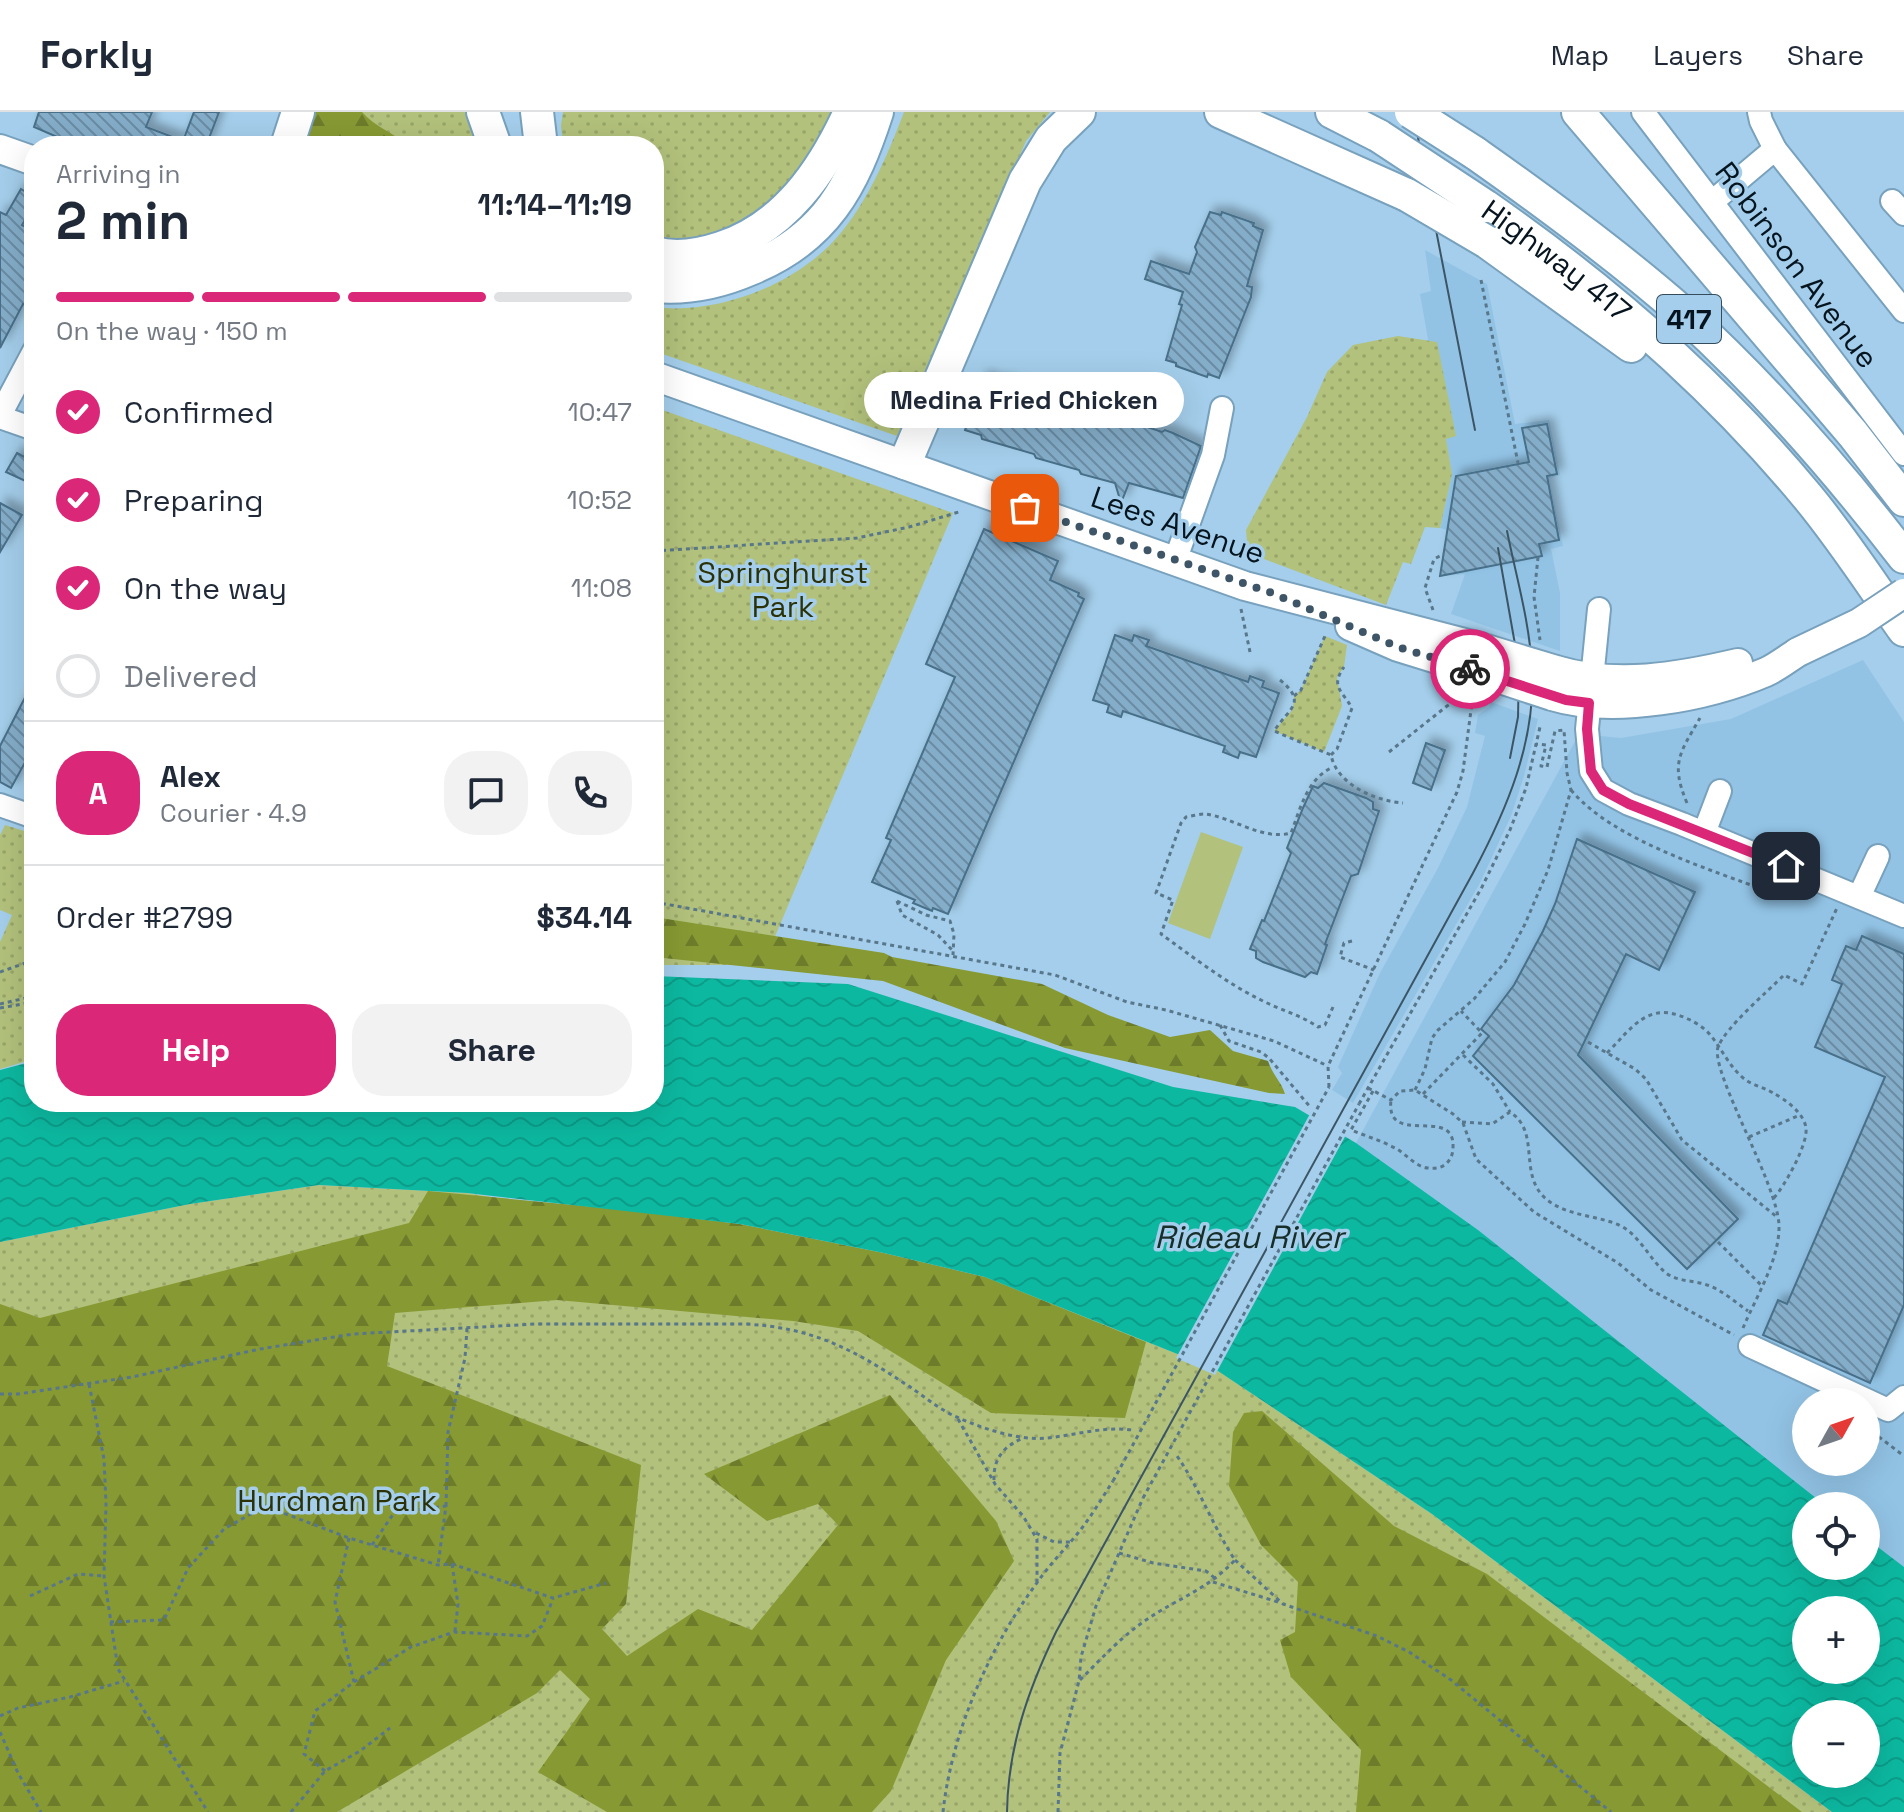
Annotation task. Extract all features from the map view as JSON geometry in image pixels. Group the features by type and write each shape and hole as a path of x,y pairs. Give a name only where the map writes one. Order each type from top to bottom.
{"highway":[{"path":"290,136 298,112"},
{"path":"483,112 491,136"},
{"path":"537,112 540,136"},
{"path":"664,256 705,254 744,241 779,218 818,172 850,112"},
{"path":"664,287 678,288 730,278 780,257 817,228 853,174 877,112"},
{"path":"905,463 1025,181 1051,139 1079,112"},
{"path":"1221,112 1407,195"},
{"path":"1255,112 1319,142 1487,242 1616,333 1670,379 1856,562"},
{"name":"Highway 417","path":"1332,112 1379,136 1485,206 1591,286 1686,368 1737,418 1808,497 1904,630"},
{"name":"Highway 417","path":"1411,112 1475,153 1609,251 1684,315 1791,421 1904,557"},
{"path":"1578,112 1853,434 1904,500"}],"main road":[{"path":"0,149 24,157"},
{"name":"Lees Avenue","path":"664,379 905,463 974,498 1272,593 1434,634 1478,670"},
{"name":"Lees Avenue","path":"1272,593 1398,647 1478,670 1590,691 1621,705 1695,693 1769,671 1798,652 1859,623 1904,593"},
{"name":"Lees Avenue","path":"1590,691 1619,680 1671,676 1798,652"}],"street":[{"name":"Robinson Avenue","path":"1643,112 1904,454"},
{"path":"1759,112 1775,149 1904,311"},
{"path":"1712,202 1775,149"},
{"path":"24,370 0,416 24,425"},
{"path":"1175,561 1213,455 1222,408"},
{"path":"1599,609 1587,729 1591,771 1599,785 1621,801 1704,833 1849,900 1904,916"},
{"path":"1704,833 1720,791"},
{"path":"0,805 24,813"},
{"path":"1849,900 1878,856"},
{"path":"1745,1342 1888,1410 1904,1397"}],"path":[{"path":"1481,280 1518,463"},
{"path":"664,550 857,538 963,511 974,498"},
{"path":"1434,634 1434,612 1425,588 1434,559 1444,554"},
{"path":"1538,557 1534,597 1541,644"},
{"path":"1239,603 1250,652"},
{"path":"1294,696 1301,690 1325,636"},
{"path":"1331,755 1337,749 1352,708 1336,685 1344,667"},
{"path":"1389,752 1447,706 1478,670"},
{"path":"943,1812 952,1758 969,1707 990,1661 1037,1582 1113,1481 1329,1087 1328,1066 1457,792 1478,670"},
{"path":"1280,680 1293,691 1293,709 1274,731 1331,755"},
{"path":"1688,807 1676,769 1679,756 1700,716 1695,693"},
{"path":"1058,1812 1060,1753 1079,1681 1081,1657 1096,1606 1143,1498 1489,873 1519,807 1540,727"},
{"path":"1415,1090 1425,1069 1432,1038 1474,999 1512,951 1548,870 1571,790 1564,730 1555,731 1547,767 1541,766 1546,745 1536,744"},
{"path":"1331,755 1333,767 1341,777 1388,802 1403,803"},
{"path":"1333,767 1319,773 1313,781 1291,833 1284,835 1260,831 1204,814 1186,817 1181,823 1156,893 1173,900 1161,934 1233,984 1318,1027 1325,1025 1333,1007"},
{"path":"1571,790 1590,810 1612,824 1670,852 1770,892"},
{"path":"1462,1122 1476,1159 1534,1212 1618,1263 1651,1290 1745,1342 1750,1312 1774,1255 1777,1217 1749,1137 1722,1076 1717,1053 1747,1012 1784,975 1802,984 1849,900"},
{"path":"897,901 926,915 950,921 954,934 953,953 938,935 902,915 897,901"},
{"path":"664,904 953,953 1055,975 1127,1002 1220,1024 1274,1041 1328,1066"},
{"path":"1352,941 1344,943 1340,957 1374,970"},
{"path":"0,972 24,964"},
{"path":"0,1006 24,1001"},
{"path":"1607,1053 1641,1020 1664,1010 1705,1029 1744,1079 1775,1094 1800,1115 1806,1129 1803,1143 1782,1188 1773,1199"},
{"path":"1423,1094 1482,1033 1461,1011"},
{"path":"1220,1024 1229,1041 1261,1052 1278,1066 1311,1108"},
{"path":"1588,1042 1646,1079 1676,1132 1691,1149 1777,1217"},
{"path":"1463,1055 1493,1084 1510,1112 1525,1128 1533,1184 1550,1202 1560,1208 1621,1226 1672,1277 1716,1289 1750,1312"},
{"path":"1368,1088 1391,1100"},
{"path":"1373,1091 1351,1130 1395,1149 1423,1167 1440,1168 1453,1152 1453,1144 1449,1133 1440,1127 1410,1126 1398,1121 1391,1112 1391,1100 1400,1091 1415,1090 1462,1122 1492,1124 1510,1112"},
{"path":"1749,1137 1800,1115"},
{"path":"1718,1242 1761,1285"},
{"path":"0,1394 132,1377 260,1349 353,1334 610,1324 744,1324 775,1327 823,1339 862,1355 957,1418 1029,1437 1044,1438 1116,1427 1132,1430"},
{"path":"438,1565 446,1506 448,1432 465,1358 467,1328"},
{"path":"89,1384 104,1459 104,1576 118,1669 208,1812"},
{"path":"957,1418 995,1484 1033,1531 1039,1547 1037,1582"},
{"path":"995,1484 994,1468 1001,1454 1013,1443 1029,1437"},
{"path":"1880,1438 1904,1456"},
{"path":"1177,1456 1235,1560 1283,1604"},
{"path":"110,1622 164,1620 188,1568 224,1529 265,1506 349,1538 438,1565 452,1564 553,1598 606,1583"},
{"path":"372,1545 394,1513 446,1506"},
{"path":"1033,1531 1054,1542 1070,1542"},
{"path":"349,1538 335,1602 354,1682"},
{"path":"1119,1553 1153,1563 1206,1571 1215,1580 1377,1636 1409,1652 1451,1680 1611,1812"},
{"path":"1079,1681 1125,1636 1215,1580 1235,1560"},
{"path":"452,1564 458,1604 454,1632"},
{"path":"30,1596 78,1574 104,1576"},
{"path":"325,1771 304,1754 315,1711 354,1682 411,1647 454,1632 527,1636 542,1626 553,1598"},
{"path":"0,1716 18,1708 124,1681"},
{"path":"291,1812 325,1771 360,1751 390,1728"},
{"path":"0,1732 18,1773 41,1812"}],"shaded area":[{"path":"1425,250 1487,284 1515,424 1549,420 1560,475 1549,478 1563,546 1551,549 1560,593 1560,651 1451,614 1465,574 1440,576 1448,530 1440,528 1452,474 1420,294 1431,291"},
{"path":"1863,660 1904,722 1904,1568 1880,1549 1880,1492 1807,1492 1356,1143 1579,734 1621,738 1731,719"},
{"path":"1491,702 1538,719 1511,816 1480,883 1353,1103 1332,1090 1342,1073 1338,1067 1380,973 1438,868 1467,807 1485,736 1475,733 1478,715"}],"green space":[{"path":"309,112 468,112 475,136 301,136"},
{"path":"311,112 362,112 394,136 303,136"},
{"path":"563,112 834,112 812,153 786,189 745,221 704,240 664,241 664,136 562,136"},
{"path":"904,112 1050,112 1026,141 897,436 664,354 664,307 701,307 748,295 771,286 812,261 853,217 882,165"},
{"path":"1398,336 1437,342 1456,436 1446,439 1452,474 1440,528 1425,527 1411,564 1403,562 1386,605 1248,553 1246,530 1307,417 1327,372 1353,345"},
{"name":"Springhurst Park","path":"664,411 953,513 763,965 664,965"},
{"path":"1325,636 1347,645 1344,667 1337,677 1342,706 1324,752 1274,731 1293,709 1294,696 1301,690"},
{"path":"5,825 24,831 24,1062 0,1069 0,942 12,915 0,910 0,835"},
{"path":"1201,832 1243,847 1210,939 1168,923"},
{"path":"664,919 884,953 1042,984 1108,1015 1170,1037 1210,1030 1233,1051 1268,1061 1285,1094 1065,1048 883,981 664,958"},
{"name":"Hurdman Park","path":"319,1185 467,1193 985,1277 1215,1369 1432,1514 1792,1782 1792,1788 1800,1788 1832,1812 0,1812 0,1242 190,1204"},
{"path":"428,1191 740,1224 884,1253 985,1277 1146,1342 1125,1418 991,1413 858,1331 793,1321 557,1300 395,1313 387,1366 641,1465 626,1604 602,1629 627,1656 698,1609 752,1630 838,1525 818,1504 767,1521 704,1474 890,1395 996,1521 1014,1561 946,1660 891,1791 872,1812 607,1812 538,1772 590,1699 560,1670 537,1693 337,1812 0,1812 0,1304 40,1318 409,1223"},
{"path":"1262,1411 1394,1526 1487,1574 1802,1812 1356,1812 1361,1750 1291,1677 1280,1640 1295,1632 1298,1582 1261,1545 1229,1486 1233,1432 1244,1413"}],"water":[{"name":"Rideau River","path":"664,976 848,984 1173,1087 1295,1107 1356,1143 1478,1230 1808,1492 1792,1492 1792,1580 1880,1580 1880,1549 1904,1567 1904,1812 1832,1812 1800,1788 1880,1788 1880,1700 1792,1700 1792,1782 1432,1514 1215,1369 985,1277 740,1224 467,1193 319,1185 190,1204 0,1242 0,1070 24,1064 24,1112 664,1112"}],"pier":[{"path":"1311,1112 1347,1133 1215,1375 1176,1358"}],"building":[{"path":"39,112 152,112 146,127 170,136 55,136 34,127"},
{"path":"194,112 219,112 210,136 185,136"},
{"path":"21,189 24,191 24,304 0,348 0,212 6,215"},
{"path":"1210,212 1221,215 1222,212 1254,223 1253,226 1263,230 1247,286 1252,287 1251,297 1219,378 1208,374 1207,377 1166,360 1183,292 1145,279 1151,261 1189,274 1197,252 1195,247"},
{"path":"983,377 999,383 1003,381 1098,418 1108,413 1117,417 1121,414 1139,421 1141,425 1162,432 1165,430 1201,446 1183,498 1129,483 1121,503 1115,483 1081,474 1079,470 1036,458 1034,454 982,439 981,435 965,430 969,419 965,418"},
{"path":"1547,424 1557,474 1547,476 1559,540 1539,544 1542,556 1440,576 1456,476 1529,462 1522,428"},
{"path":"17,453 24,457 24,480 6,472"},
{"path":"0,503 22,515 0,552"},
{"path":"984,529 1058,561 1050,580 1079,593 1078,596 1084,599 948,914 913,903 915,900 872,882 891,840 886,838 955,677 926,664"},
{"path":"1115,635 1132,641 1134,635 1149,640 1146,646 1248,682 1250,676 1264,681 1262,687 1279,693 1256,757 1240,752 1238,758 1223,752 1225,746 1123,711 1121,717 1107,712 1109,705 1093,700"},
{"path":"24,699 24,764 11,788 0,782 0,746"},
{"path":"1426,743 1445,750 1431,790 1413,783"},
{"path":"1324,783 1366,798 1373,802 1373,809 1379,811 1358,874 1351,876 1325,944 1317,974 1311,972 1305,977 1263,962 1256,958 1256,951 1250,949 1291,853 1287,848 1303,808 1313,786 1318,788"},
{"path":"1577,839 1695,892 1659,970 1626,954 1578,1055 1738,1219 1687,1269 1473,1056 1489,1036 1481,1029 1514,985 1543,931"},
{"path":"1862,936 1904,954 1904,1305 1870,1383 1763,1335 1778,1300 1787,1304 1885,1077 1815,1047 1842,984 1832,980 1840,960 1846,946 1856,950"}],"tram line":[{"path":"1413,112 1475,430"},
{"path":"1007,1812 1011,1765 1021,1719 1056,1632 1473,873 1507,801 1524,750 1532,697 1526,617 1507,531"},
{"path":"1498,548 1519,667 1518,717 1510,758"}],"way so far":[{"path":"1025,508 1272,593 1398,647 1470,669"}],"place":[{"name":"Medina Fried Chicken","path":"1025,508"}],"route":[{"path":"1470,669 1566,700 1589,703 1587,729 1591,771 1603,790 1612,797 1786,866"}]}
